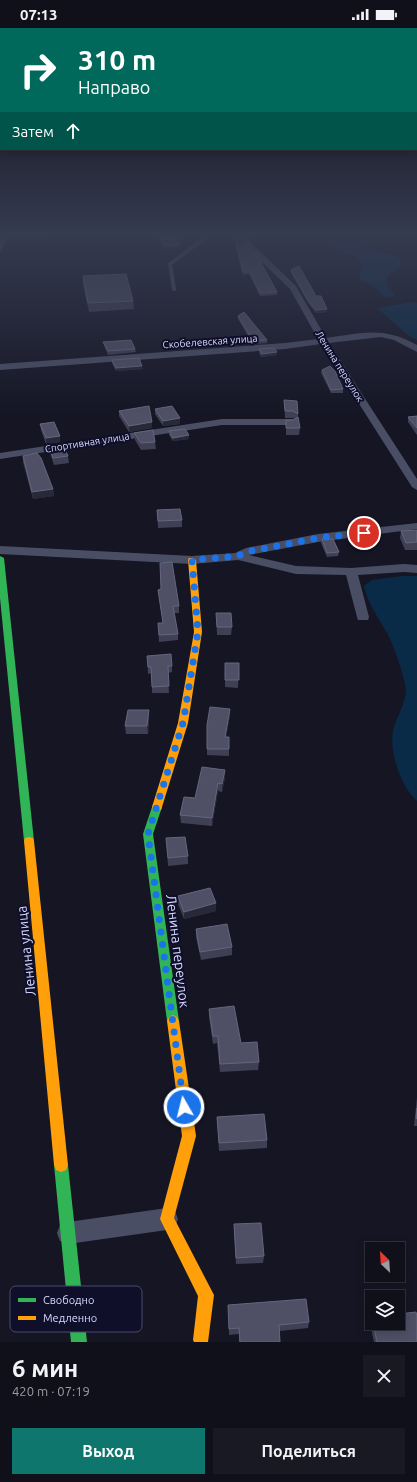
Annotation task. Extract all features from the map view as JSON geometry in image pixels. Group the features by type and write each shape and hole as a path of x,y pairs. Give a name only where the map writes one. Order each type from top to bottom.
{"street":[{"name":"Ленина переулок","path":"296,293 324,342 417,487"},
{"name":"Скобелевская улица","path":"0,367 285,346 324,342 363,335 386,334 396,337 417,349"},
{"name":"Спортивная улица","path":"0,456 222,422 293,422"},
{"path":"238,556 246,552 318,538 417,526"},
{"path":"0,550 192,560 238,556 296,570 351,572 404,568 417,569"},
{"name":"Ленина улица","path":"0,558 73,1286"},
{"name":"Ленина переулок","path":"167,1219 189,1136 148,834 183,723 198,632 192,560"},
{"path":"351,572 363,617"},
{"path":"68,1233 167,1219 206,1295 201,1340"},
{"name":"Ленина улица","path":"78,1332 79,1342"}],"water":[{"path":"381,293 393,293 395,297 385,297"},
{"path":"411,302 417,303 417,340 409,336 377,308"},
{"path":"402,576 417,576 417,801 411,795 401,778 393,749 393,731 404,702 406,690 405,684 393,645 371,605 364,586 372,580"}],"building":[{"path":"86,293 131,293 133,301 88,303"},
{"path":"304,293 314,293 316,296 321,296 327,309 316,310"},
{"path":"244,312 267,340 253,341 238,316"},
{"path":"131,340 135,349 108,351 103,342"},
{"path":"274,348 277,352 262,354 259,349"},
{"path":"139,358 142,366 116,368 112,360"},
{"path":"330,366 335,371 343,389 331,390 322,370"},
{"path":"284,400 297,401 298,414 293,411 285,411"},
{"path":"149,406 152,422 129,426 119,411"},
{"path":"172,406 180,418 163,421 155,409"},
{"path":"417,416 417,428 408,417"},
{"path":"298,417 300,428 286,428 286,420 293,420"},
{"path":"54,422 60,436 46,438 40,424"},
{"path":"185,429 189,435 173,438 169,431"},
{"path":"153,430 155,442 141,443 134,433"},
{"path":"63,444 68,456 53,458 49,446"},
{"path":"37,453 41,458 53,489 32,492 23,456"},
{"path":"180,509 182,520 158,521 157,510"},
{"path":"417,530 417,542 406,543 401,531"},
{"path":"322,539 333,539 339,552 327,553"},
{"path":"172,562 179,606 173,606 178,634 159,635 158,623 163,623 158,590 161,589 160,563"},
{"path":"216,613 231,613 232,627 217,627"},
{"path":"171,654 172,666 168,666 169,686 152,687 151,667 148,667 147,656"},
{"path":"225,663 239,663 239,680 225,680"},
{"path":"210,707 230,709 225,737 229,737 229,749 207,749 207,725"},
{"path":"128,710 149,710 147,726 125,726"},
{"path":"202,767 225,770 222,784 218,783 212,818 180,815 184,797 195,798"},
{"path":"185,837 188,856 168,858 166,838"},
{"path":"210,888 216,903 184,912 178,896"},
{"path":"227,924 232,947 200,952 196,929"},
{"path":"234,1006 241,1043 257,1042 259,1062 220,1064 218,1036 213,1036 209,1009"},
{"path":"264,1114 267,1140 219,1143 217,1117"},
{"path":"261,1223 264,1256 236,1258 234,1224"},
{"path":"306,1299 309,1322 279,1325 280,1342 240,1342 239,1328 229,1329 228,1305"},
{"path":"416,1312 417,1342 377,1342 374,1330 405,1330 405,1313"}],"traffic: fast":[{"path":"0,558 29,841"},
{"path":"157,807 148,834 173,1021"},
{"path":"61,1165 73,1286"},
{"path":"78,1332 79,1342"}],"traffic: slow":[{"path":"157,807 183,723 198,632 192,560"},
{"path":"29,841 61,1165"},
{"path":"173,1021 189,1136 167,1219 206,1295 201,1340"}],"route":[{"path":"184,1107 148,834 183,723 198,632 192,560 238,556 246,552 318,538 364,533"}]}
